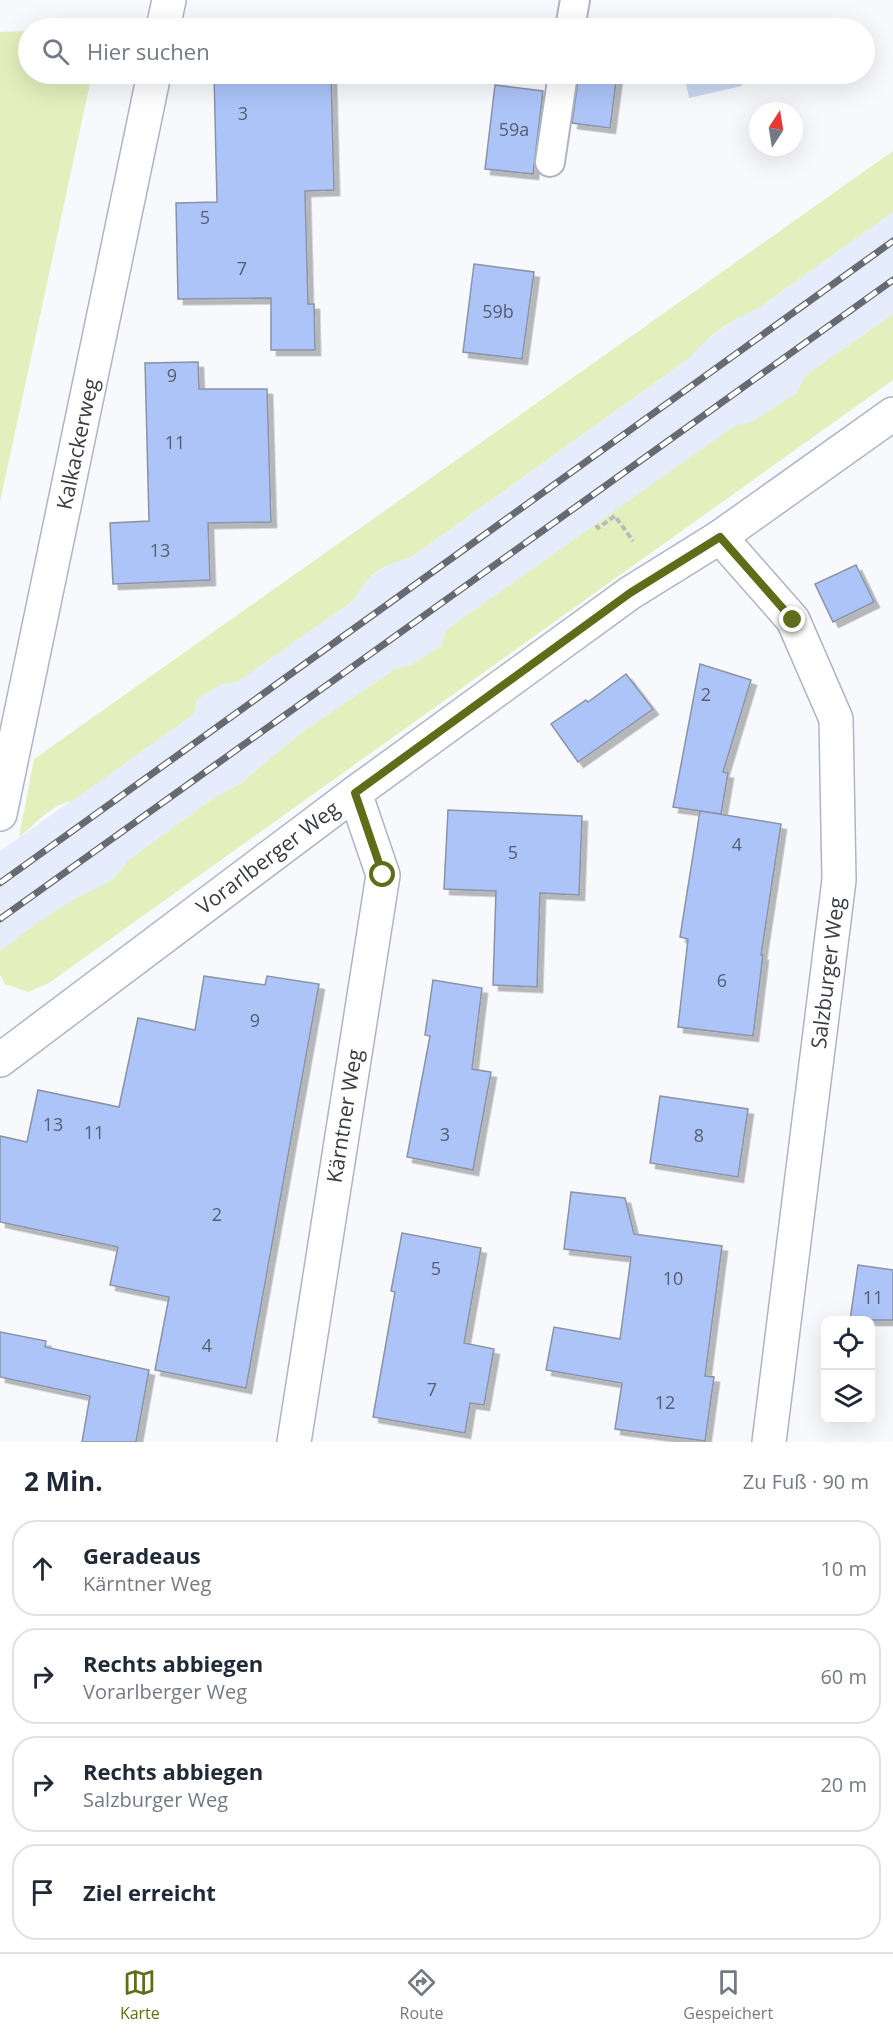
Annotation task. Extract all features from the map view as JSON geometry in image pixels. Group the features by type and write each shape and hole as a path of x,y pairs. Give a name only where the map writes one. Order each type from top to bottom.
{"street":[{"path":"165,18 169,0"},
{"name":"Kalkackerweg","path":"1,800 152,84"},
{"name":"Vorarlberger Weg","path":"0,1060 355,793 630,593 720,537 893,414"},
{"name":"Salzburger Weg","path":"720,537 793,620 836,719 839,880 769,1442"},
{"name":"Kärntner Weg","path":"294,1442 383,875 355,793"}],"lane":[{"path":"572,18 575,0"},
{"path":"550,162 562,84"}],"path":[{"path":"596,525 598,528 615,516 634,544"}],"shaded area":[{"path":"893,212 893,314 805,376 797,393 750,423 736,426 446,630 442,645 411,665 395,669 301,733 241,783 211,800 127,861 121,874 89,894 73,900 0,951 0,851 194,714 197,700 221,684 237,681 354,600 363,583 390,562 410,558 688,359 701,344 743,314 757,309"}],"green space":[{"path":"18,31 18,84 90,84 0,502 0,32"},
{"path":"893,151 893,212 757,309 720,330 688,359 410,558 383,567 376,572 364,584 354,600 237,682 221,684 197,700 194,714 72,801 50,811 19,837 34,759"},
{"path":"893,314 893,380 49,983 28,992 5,984 0,975 0,951 63,906 111,880 127,861 211,800 241,783 301,733 395,669 411,665 442,645 446,630 736,425 750,423 797,393 805,376"}],"water":[{"path":"686,84 742,84 742,86 689,98"}],"building":[{"path":"214,84 331,84 334,190 305,191 308,304 314,304 315,350 271,350 271,298 178,299 176,203 217,202"},
{"path":"578,84 616,84 610,128 572,123"},
{"path":"495,85 543,91 533,174 485,169"},
{"path":"474,264 534,272 522,359 463,352"},
{"path":"198,362 199,389 267,389 271,522 208,523 210,580 113,584 110,523 149,521 145,363"},
{"path":"856,565 874,602 833,622 815,584"},
{"path":"700,664 751,680 723,772 728,773 721,814 673,807"},
{"path":"626,674 653,709 578,762 551,724 586,700 588,702"},
{"path":"448,810 582,816 579,895 540,893 537,987 493,985 496,891 444,889"},
{"path":"700,811 781,824 761,955 763,955 753,1036 678,1027 688,939 680,937"},
{"path":"204,976 265,985 267,976 319,984 246,1388 155,1370 169,1297 110,1285 118,1247 0,1222 0,1136 27,1142 38,1090 119,1107 138,1018 195,1030"},
{"path":"433,980 482,988 472,1069 491,1072 473,1170 407,1157 430,1036 425,1035"},
{"path":"660,1096 748,1109 738,1177 650,1163"},
{"path":"571,1192 625,1198 634,1234 722,1246 705,1376 714,1377 705,1441 615,1429 622,1383 546,1370 554,1327 620,1339 631,1257 564,1249"},
{"path":"402,1233 481,1248 464,1343 494,1349 484,1405 470,1403 465,1433 373,1417 395,1292 391,1291"},
{"path":"858,1265 893,1270 893,1320 875,1320 875,1316 851,1316"},
{"path":"0,1332 46,1341 45,1347 149,1370 136,1442 82,1442 90,1396 0,1377"}],"railway":[{"path":"0,883 893,241"},
{"path":"0,919 893,280"}],"route":[{"path":"383,875 355,793 630,593 720,537 793,620"}]}
